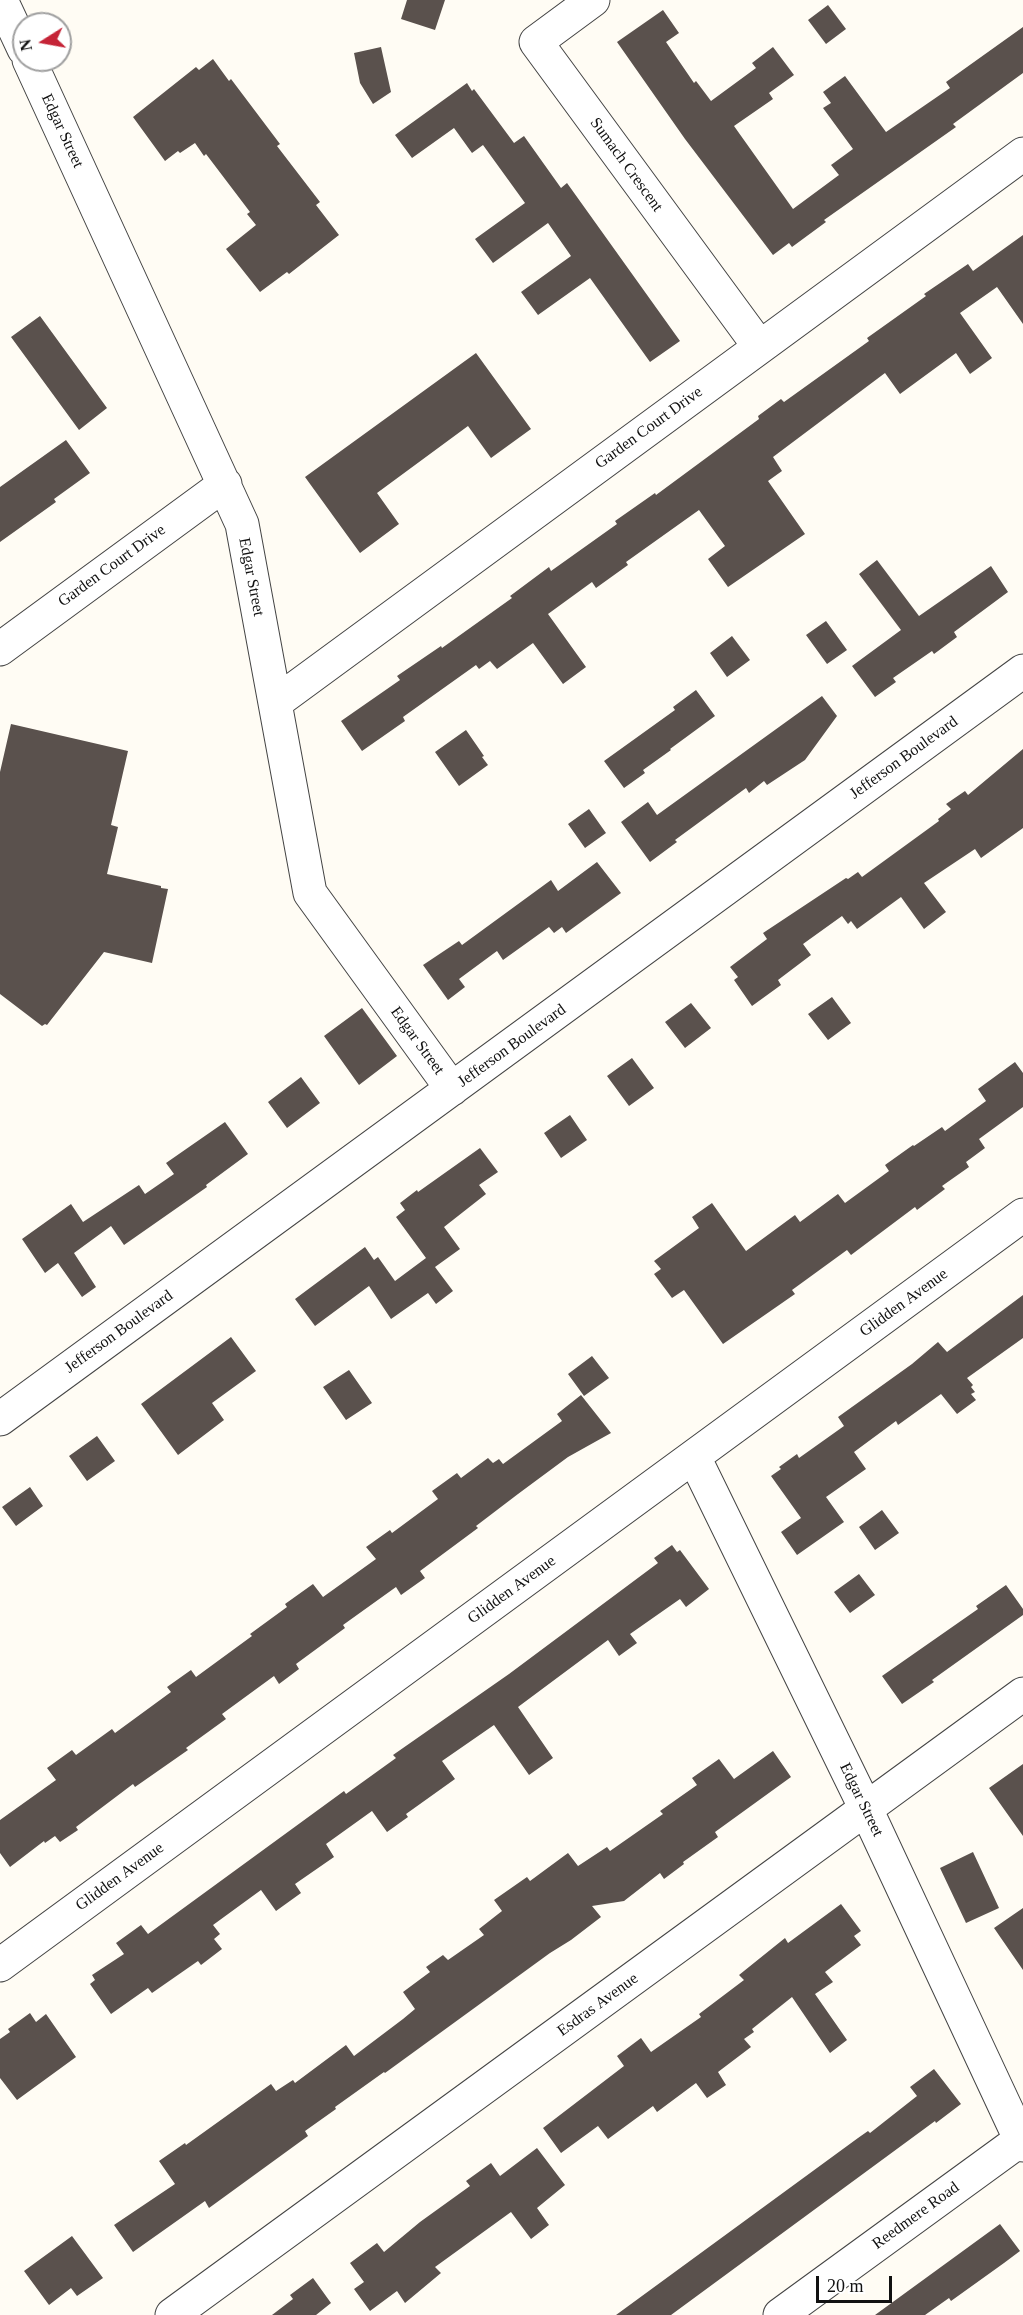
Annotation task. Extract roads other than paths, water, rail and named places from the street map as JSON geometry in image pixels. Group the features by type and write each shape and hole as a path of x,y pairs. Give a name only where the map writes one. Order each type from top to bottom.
{"street":[{"path":"1,0 12,23"},
{"name":"Sumach Crescent","path":"593,0 536,42 759,346"},
{"name":"Edgar Street","path":"35,72 242,524 310,893 452,1089"},
{"name":"Garden Court Drive","path":"275,703 1023,154"},
{"name":"Garden Court Drive","path":"0,649 225,484"},
{"name":"Jefferson Boulevard","path":"0,1419 1023,671"},
{"name":"Glidden Avenue","path":"0,1965 1023,1215"},
{"name":"Edgar Street","path":"694,1457 866,1809 1022,2141"},
{"name":"Esdras Avenue","path":"172,2315 1023,1694"},
{"name":"Reedmere Road","path":"780,2315 1022,2141"}]}
